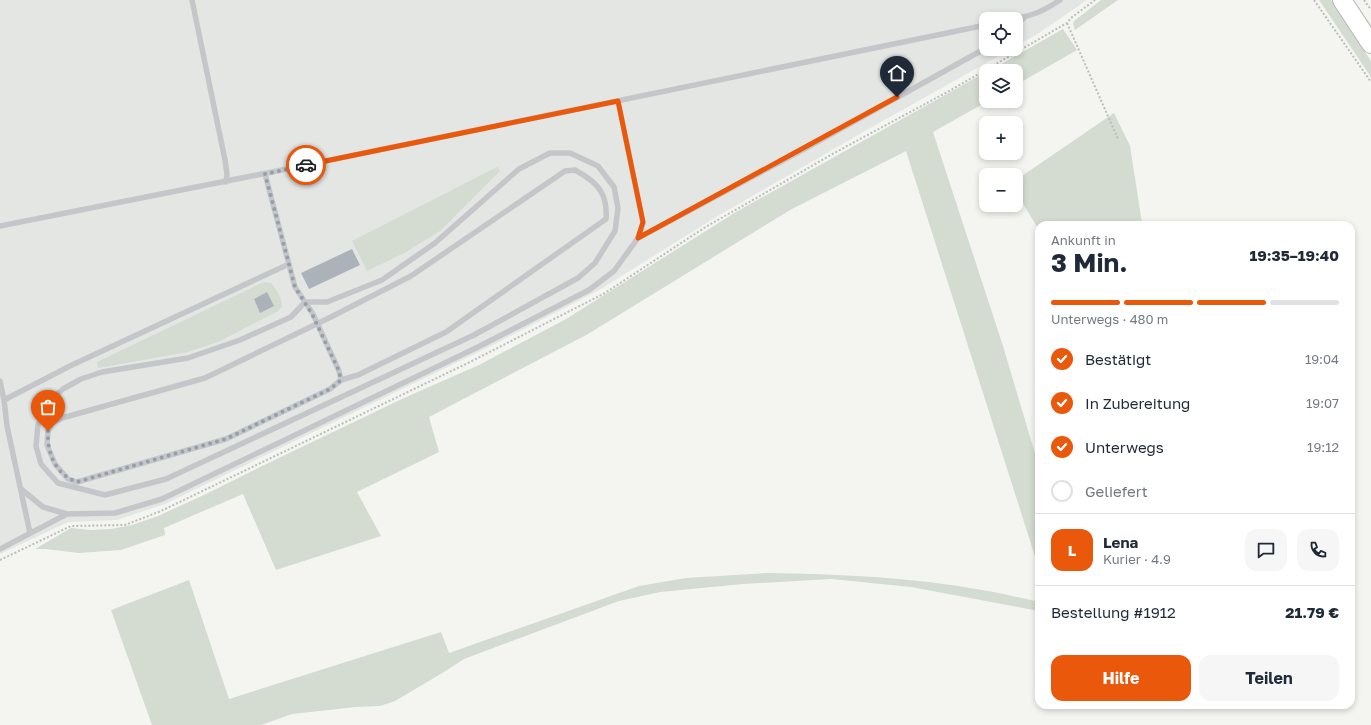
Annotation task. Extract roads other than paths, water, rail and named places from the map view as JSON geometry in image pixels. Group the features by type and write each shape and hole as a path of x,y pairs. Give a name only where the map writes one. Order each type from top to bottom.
{"main road":[{"path":"1342,0 1371,44"}],"lane":[{"path":"192,0 226,167 226,182"},
{"path":"1025,16 1046,9 1060,0"},
{"path":"0,226 226,182 979,26"},
{"path":"638,238 753,175 808,147 979,52"},
{"path":"21,489 43,507 67,514 115,513 162,499 478,347 589,290 614,271 638,238 643,222 618,101"},
{"path":"550,153 570,153 598,166 614,187 618,208 615,231 595,263 578,278 474,335 166,480 106,495 58,483 41,464 36,446 38,425 48,402 63,389 81,379 102,372 188,358 240,340 291,317 304,302 326,302 382,280 435,243 519,169 550,153"},
{"path":"575,170 590,179 603,195 607,208 606,219 598,226 446,332 358,375 341,380 330,389 226,439 77,482 68,479 55,464 48,445 48,431 52,423 62,418 205,378 317,323 411,276 565,171 575,170"},
{"path":"265,174 295,287 317,323 339,371 341,380"},
{"path":"4,400 79,362 289,264"},
{"path":"0,381 7,426 30,533"},
{"path":"0,548 67,514"}]}
